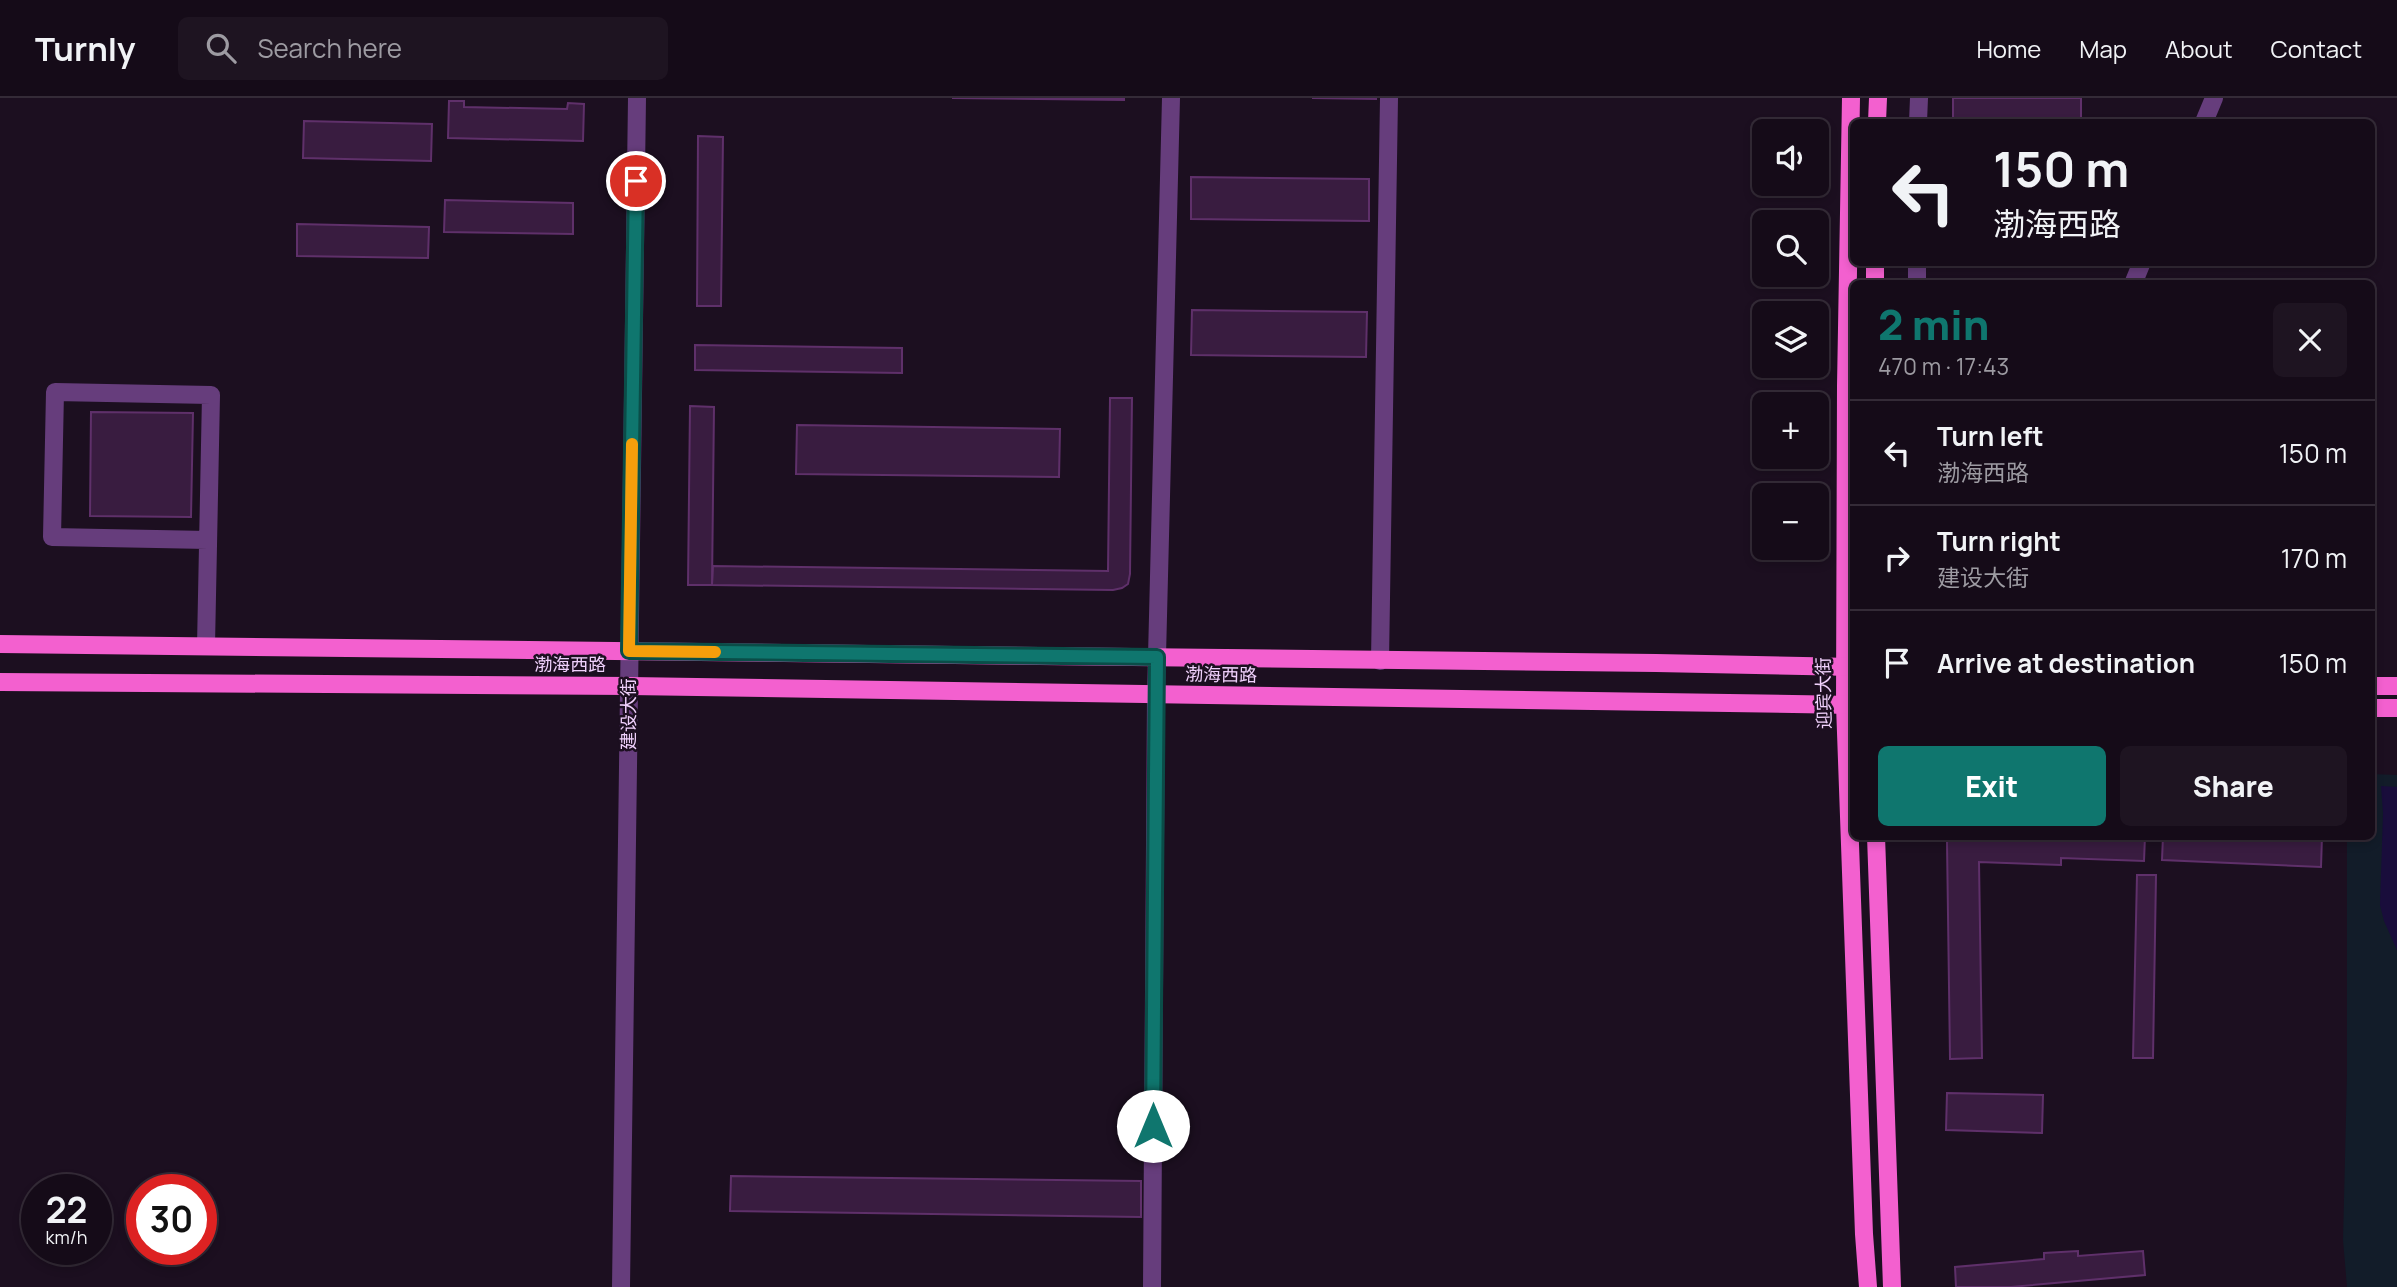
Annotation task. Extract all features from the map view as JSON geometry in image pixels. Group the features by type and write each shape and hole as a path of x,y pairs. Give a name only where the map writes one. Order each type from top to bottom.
{"main road":[{"name":"迎宾大街","path":"1851,98 1851,119"},
{"path":"1877,119 1878,98"},
{"name":"迎宾大街","path":"1850,382 1850,740"},
{"name":"渤海西路","path":"0,644 1849,667"},
{"name":"渤海西路","path":"0,682 630,687 1849,705"},
{"path":"2375,686 2397,686"},
{"path":"2375,708 2397,709"},
{"name":"迎宾大街","path":"1853,840 1864,1234 1868,1287"},
{"path":"1876,840 1892,1287"}],"street":[{"name":"建设大街","path":"621,1287 637,98"},
{"path":"1152,1287 1156,696 1171,98"},
{"path":"1380,661 1389,98"},
{"path":"1919,98 1919,119"},
{"path":"2205,119 2214,98"},
{"path":"206,646 211,396 55,392 52,537 208,540"}],"shaded area":[{"path":"2375,774 2397,775 2397,1287 2347,1287 2343,1240 2347,1075 2347,840 2375,840"},
{"path":"2381,786 2397,787 2397,950 2380,905 2383,813"}],"building":[{"path":"952,98 1124,98 1124,100"},
{"path":"1312,98 1376,98 1376,99"},
{"path":"1953,98 2081,98 2081,119 1953,119"},
{"path":"449,101 464,101 464,107 567,109 568,103 584,104 583,141 448,138"},
{"path":"304,121 432,124 431,161 303,158"},
{"path":"698,136 723,137 721,306 697,306"},
{"path":"1191,177 1369,179 1369,221 1191,219"},
{"path":"445,200 573,203 573,234 444,232"},
{"path":"297,224 429,227 428,258 297,256"},
{"path":"1192,310 1367,312 1366,357 1191,355"},
{"path":"695,345 902,348 902,373 695,370"},
{"path":"1110,398 1132,398 1130,574 1128,584 1122,588 712,585 713,566 1108,571"},
{"path":"690,406 714,407 712,585 688,585"},
{"path":"91,412 193,413 191,517 90,516"},
{"path":"797,425 1060,429 1059,477 796,474"},
{"path":"2145,840 2144,861 2061,858 2061,865 1979,862 1982,1058 1950,1059 1947,842"},
{"path":"2163,840 2322,840 2321,867 2162,860"},
{"path":"2137,875 2156,875 2153,1058 2133,1058"},
{"path":"1947,1093 2043,1095 2042,1133 1946,1130"},
{"path":"731,1176 1141,1181 1141,1217 730,1211"},
{"path":"2078,1251 2078,1256 2143,1251 2145,1275 2011,1287 1956,1287 1955,1267 2044,1259 2044,1253"}],"slow traffic":[{"path":"632,444 629,651 715,652"}],"route":[{"path":"636,181 629,651 1157,657 1153,1126"}]}
